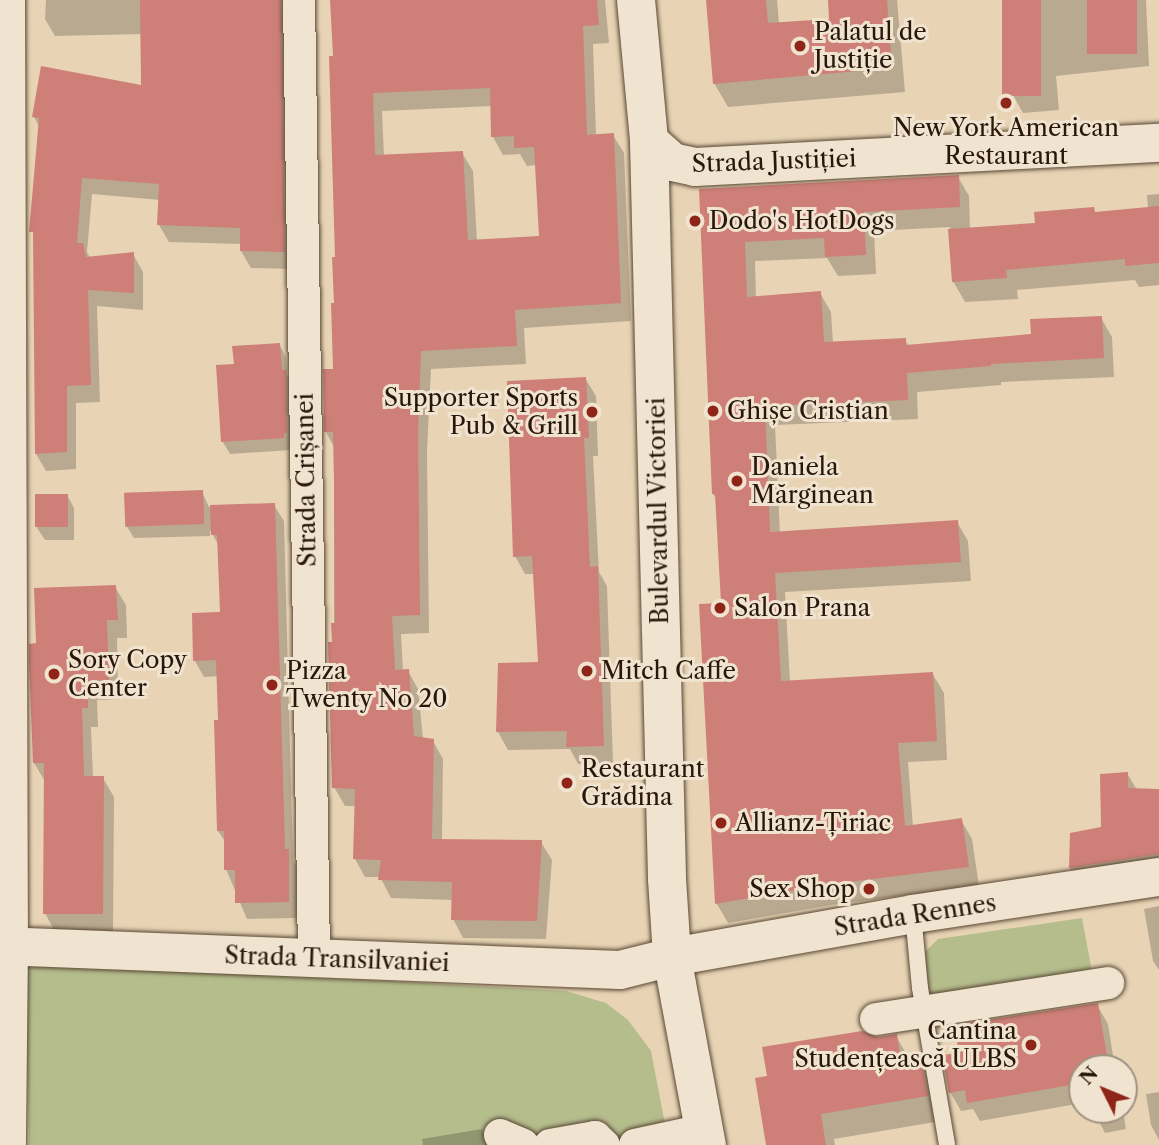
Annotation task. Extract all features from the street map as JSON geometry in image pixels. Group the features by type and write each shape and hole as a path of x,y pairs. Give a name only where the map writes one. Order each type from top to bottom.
{"main road":[{"name":"Bulevardul Victoriei","path":"636,0 649,141 667,879 673,957 705,1138"},
{"name":"Strada Justiției","path":"649,141 672,162 695,167 1159,143"},
{"name":"Strada Rennes","path":"673,957 912,914 1159,877"},
{"name":"Strada Transilvaniei","path":"6,946 620,970 673,957"}],"street":[{"path":"9,0 5,354 6,946 10,1145"},
{"name":"Strada Crișanei","path":"299,0 314,959"},
{"path":"876,1019 1108,983"},
{"path":"550,1145 595,1137 604,1145"},
{"path":"635,1145 705,1138"}],"lane":[{"path":"912,914 947,1145"}],"green space":[{"path":"1082,918 1093,977 931,1001 923,962 925,952 938,939"},
{"path":"26,961 566,991 606,1003 628,1020 651,1051 669,1145 29,1145"}],"building":[{"path":"140,0 281,0 285,252 240,251 240,228 157,225 159,184 82,178 77,243 83,243 86,257 134,252 134,293 88,290 91,385 67,386 67,452 35,454 33,232 29,232 39,118 32,117 41,66 141,85"},
{"path":"330,0 597,0 599,25 583,26 587,135 614,133 621,303 515,310 517,346 421,351 418,431 420,615 392,616 395,670 409,669 414,736 434,739 432,839 542,840 537,921 451,920 452,882 378,880 381,860 353,859 355,789 332,788 328,642 332,642 331,623 335,623 333,432 324,432 323,369 333,369 331,303 334,303 332,257 335,257 329,56 333,56","holes":["490,88 491,137 514,136 514,148 534,147 539,236 468,240 463,151 375,155 373,93"]},
{"name":"Palatul de Justiție","path":"706,0 766,0 768,23 829,19 828,0 887,0 892,68 713,84"},
{"path":"1002,0 1041,0 1041,96 1002,96"},
{"path":"1087,0 1137,0 1137,54 1087,54"},
{"path":"959,175 960,207 864,212 866,255 825,257 824,238 745,242 747,297 821,291 824,342 906,338 906,345 1031,334 1030,319 1102,316 1104,358 991,364 907,373 908,400 765,406 770,532 958,520 961,562 775,573 781,681 933,672 937,741 898,743 905,826 962,818 969,867 825,885 715,904 699,604 721,603 715,494 712,494 699,189"},
{"path":"1159,206 1159,263 1125,266 1125,259 1006,270 1007,278 952,282 948,229 1035,223 1034,212 1094,207 1095,212"},
{"path":"280,343 282,370 286,370 287,433 284,433 284,438 221,442 216,365 234,364 232,346"},
{"path":"586,377 589,438 584,438 590,567 598,566 604,746 566,747 567,731 496,732 498,663 538,662 532,556 513,557 507,381"},
{"path":"203,490 204,524 125,527 124,493"},
{"path":"35,494 68,494 68,527 35,527"},
{"path":"275,503 285,849 289,849 289,902 235,903 235,870 224,870 224,831 217,831 214,720 218,720 216,660 193,661 192,613 220,612 217,535 211,535 210,505"},
{"path":"116,585 118,620 107,620 109,680 88,681 88,708 82,708 84,776 104,776 103,914 43,914 44,763 33,763 29,662 29,644 36,643 34,588"},
{"path":"1128,772 1128,788 1159,789 1159,854 1069,868 1070,833 1101,827 1100,774"},
{"name":"Cantina Studențească ULBS","path":"1098,1003 1107,1054 1068,1054 1068,1085 967,1103 965,1090 949,1093 942,1055 959,1053 954,1025"},
{"path":"862,1031 878,1037 897,1034 901,1062 921,1059 928,1096 821,1114 826,1145 766,1145 755,1078 767,1076 762,1047"}],"place":[{"name":"Palatul de Justiție","path":"800,46"},
{"name":"New York American Restaurant","path":"1006,103"},
{"name":"Dodo's HotDogs","path":"695,221"},
{"name":"Ghișe Cristian","path":"713,411"},
{"name":"Supporter Sports Pub & Grill","path":"592,412"},
{"name":"Daniela Mărginean","path":"737,481"},
{"name":"Salon Prana","path":"720,608"},
{"name":"Mitch Caffe","path":"587,671"},
{"name":"Sory Copy Center","path":"54,674"},
{"name":"Pizza Twenty No 20","path":"272,685"},
{"name":"Restaurant Grădina","path":"567,783"},
{"name":"Allianz-Țiriac","path":"721,823"},
{"name":"Sex Shop","path":"869,889"},
{"name":"Cantina Studențească ULBS","path":"1031,1045"}]}
